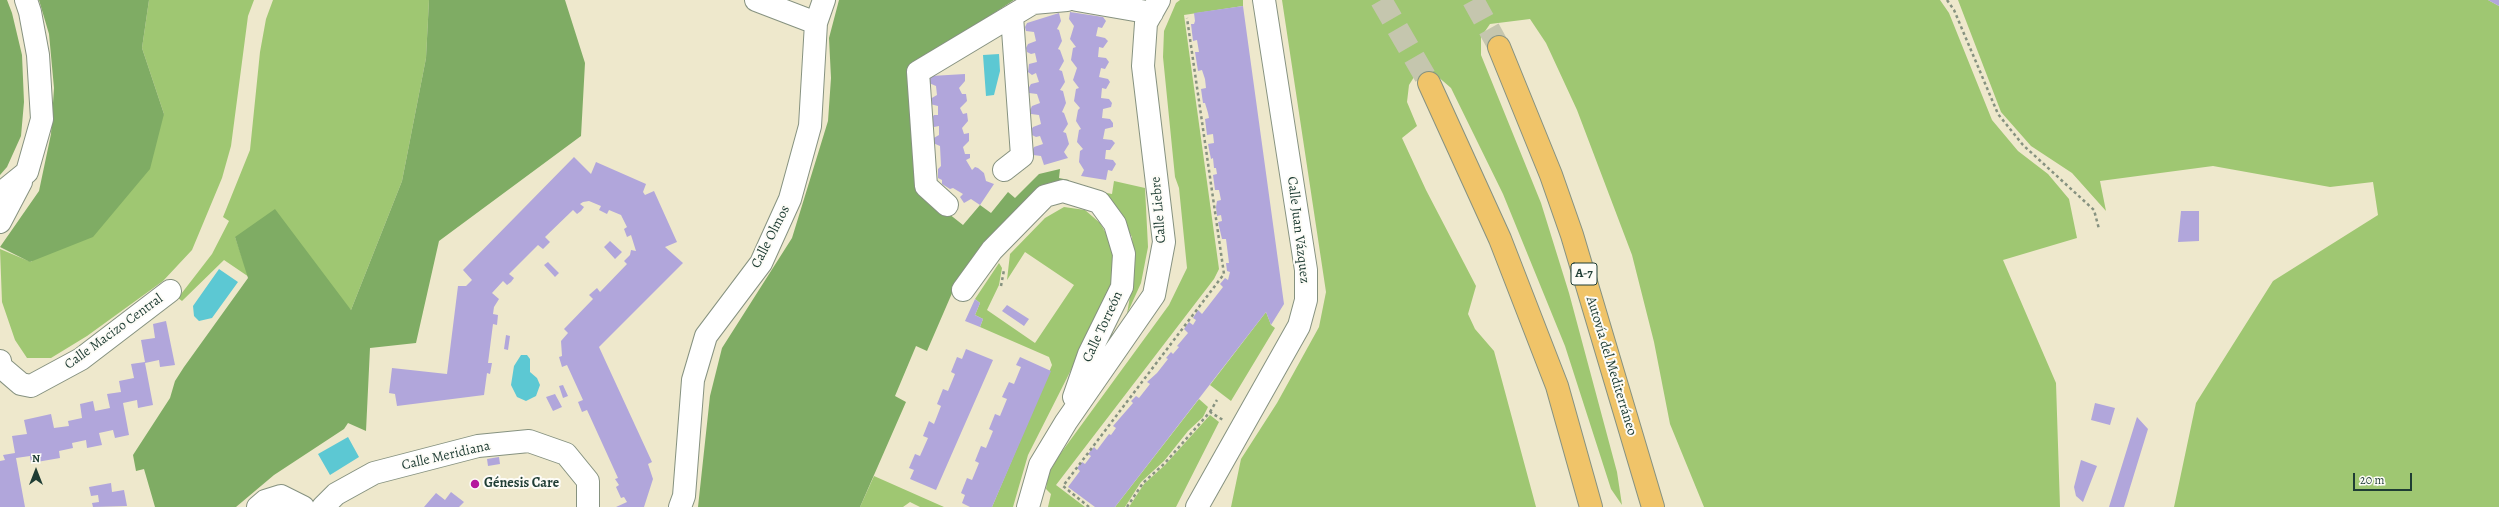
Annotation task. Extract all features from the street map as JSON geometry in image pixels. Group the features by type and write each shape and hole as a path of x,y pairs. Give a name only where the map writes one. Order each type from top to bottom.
{"highway":[{"name":"Autovía del Mediterráneo","path":"1499,47 1551,175 1572,235 1653,507"},
{"path":"1429,83 1500,239 1557,386 1591,507"}],"street":[{"path":"0,222 27,172 42,119 38,55 30,12 26,0"},
{"path":"756,0 816,22"},
{"name":"Calle Olmos","path":"680,507 684,496 693,380 706,336 760,263 790,199 810,126 816,22 824,0"},
{"path":"947,205 926,186 918,72 1033,3 1067,0"},
{"path":"1077,0 1156,7"},
{"name":"Calle Juan Vázquez","path":"1197,507 1219,465 1299,326 1306,300 1306,270 1264,0"},
{"name":"Calle Liebre","path":"1028,507 1040,465 1066,422 1154,295 1164,242 1143,66 1146,23 1156,7"},
{"path":"1004,170 1022,156 1012,16"},
{"path":"0,194 27,172"},
{"name":"Calle Torreón","path":"963,290 992,250 1045,196 1063,191 1099,202 1115,224 1124,254 1122,287 1089,354 1066,422"},
{"name":"Calle Macizo Central","path":"0,361 1,367 21,384 31,386 81,359 170,291"},
{"name":"Calle Meridiana","path":"323,507 336,494 374,473 478,446 529,441 566,454 588,481 588,507"},
{"name":"Calle Juan Vázquez","path":"1213,507 1219,465"},
{"path":"258,507 265,501 281,496 303,507"}],"path":[{"path":"1947,0 1954,10 1998,114 2023,145 2094,210 2099,229"},
{"path":"1127,507 1143,483 1165,463 1210,412 1217,400"},
{"path":"1210,412 1220,419"}],"green space":[{"path":"0,0 7,0 12,13 22,55 24,102 21,136 7,167 0,175"},
{"path":"39,0 149,0 142,48 164,114 150,169 93,237 30,262 0,247 39,191 51,134 54,88 49,34"},
{"path":"149,0 254,0 248,16 231,146 222,178 192,250 163,281 87,336 51,358 27,358 15,340 2,302 0,249 31,262 164,114 142,48"},
{"path":"273,0 429,0 426,58 402,181 351,310 235,237 249,277 224,260 182,301 178,298 212,254 229,221 223,217 250,150 260,52 266,19"},
{"path":"429,0 565,0 585,63 581,136 439,241 416,343 370,348 366,431 348,423 344,429 274,475 236,507 155,507 144,469 136,471 133,455 170,398 175,381 184,367 248,278 235,237 275,209 351,310 402,181 426,58"},
{"path":"839,0 1014,0 911,67 920,191 963,225 980,205 991,213 1008,192 1015,198 1039,174 1060,169 1059,178 1069,180 1068,185 1051,182 1018,209 959,277 927,351 916,346 895,396 906,402 860,507 698,507 710,396 722,348 792,238 828,121 831,78 829,38"},
{"path":"1180,0 1243,0 1243,6 1184,15 1219,269 1214,279 1056,485 1085,507 1048,507 1051,494 1046,489 1048,475 1058,457 1169,305 1187,268 1179,188 1175,177 1163,57 1164,31 1176,3"},
{"path":"1282,0 1940,0 1949,13 1992,120 2018,151 2048,174 2069,199 2077,238 2003,260 2056,383 2060,507 1704,507 1670,424 1654,342 1632,255 1577,110 1546,43 1530,19 1490,24 1481,37 1481,55 1541,203 1569,293 1617,472 1622,505 1611,489 1565,346 1503,194 1451,88 1436,75 1426,73 1414,77 1409,85 1407,102 1417,126 1402,138 1426,190 1476,286 1468,314 1475,329 1494,351 1536,507 1231,507 1241,459 1277,403 1319,327 1326,292"},
{"path":"1958,0 2488,0 2499,6 2499,507 2174,507 2196,403 2273,281 2378,215 2373,182 2330,187 2213,166 2100,181 2106,211 2072,173 2031,146 2001,112"},
{"path":"1114,181 1145,188 1148,247 1141,283 1127,314 1134,272 1132,237 1116,210 1091,190 1112,194"},
{"path":"1064,207 1085,210 1100,223 1114,247 1111,294 1076,369 1072,368 1028,455 1013,507 992,507 1052,365 1049,357 980,327 983,319 975,315 980,303 975,299 999,263 1002,268 999,285 987,310 1035,343 1074,285 1025,252 1007,280 1010,254 1045,218"},
{"path":"1266,312 1271,325 1275,328 1231,401 1210,385"},
{"path":"1199,399 1208,407 1203,417 1188,431 1164,461 1141,482 1125,507 1115,507"},
{"path":"1210,415 1219,422 1176,507 1129,507 1144,484 1165,465"},
{"path":"874,476 944,507 920,507 910,502 903,507 860,507"}],"water":[{"path":"999,54 1000,71 994,95 986,96 983,55"},
{"path":"219,269 238,282 212,318 199,321 194,316 193,306"},
{"path":"521,355 527,355 530,359 530,372 537,378 540,385 536,396 526,401 517,397 511,385 514,366"},
{"path":"348,437 359,457 330,475 318,454"}],"building":[{"path":"2488,0 2499,0 2499,6"},
{"path":"1243,6 1284,304 1271,325 1266,312 1115,507 1095,507 1068,487 1080,471 1077,468 1082,462 1085,464 1091,456 1088,454 1094,447 1097,450 1109,434 1111,435 1116,428 1113,426 1133,403 1131,401 1136,396 1139,398 1150,384 1147,382 1157,373 1168,359 1166,358 1171,352 1173,354 1179,347 1177,346 1188,333 1184,329 1189,322 1193,325 1196,320 1193,318 1198,310 1202,314 1223,287 1220,284 1225,278 1228,280 1230,272 1227,271 1226,263 1229,263 1226,239 1222,239 1218,222 1222,221 1221,215 1217,216 1216,207 1217,201 1221,200 1219,190 1215,190 1213,175 1217,174 1216,168 1214,168 1213,158 1211,159 1208,144 1214,143 1213,134 1207,135 1205,119 1209,118 1205,103 1203,103 1201,89 1206,88 1205,79 1202,70 1198,71 1195,52 1199,52 1197,40 1193,41 1191,24 1194,24 1195,21 1194,13"},
{"path":"1070,12 1103,17 1106,21 1102,28 1098,27 1096,36 1105,38 1108,41 1103,48 1099,47 1098,57 1106,58 1109,62 1105,69 1101,68 1099,77 1108,79 1110,82 1106,89 1102,88 1101,98 1109,99 1112,103 1111,107 1103,109 1102,118 1110,119 1113,123 1113,127 1105,129 1103,139 1112,140 1115,143 1110,150 1106,150 1105,159 1113,160 1116,164 1112,171 1108,170 1106,180 1081,176 1084,170 1079,162 1080,151 1083,149 1077,142 1079,130 1081,129 1076,121 1078,110 1080,108 1074,101 1076,89 1079,88 1073,80 1077,68 1071,60 1073,48 1076,47 1070,39 1074,26 1069,19"},
{"path":"1059,13 1061,21 1057,29 1059,30 1062,41 1058,49 1060,50 1064,61 1059,70 1062,71 1065,82 1060,90 1063,91 1066,103 1062,112 1064,113 1068,124 1063,132 1066,133 1069,144 1064,152 1068,158 1044,165 1041,156 1033,155 1032,151 1034,147 1043,144 1040,136 1036,137 1032,135 1031,130 1033,127 1041,124 1039,115 1031,114 1030,110 1032,106 1040,103 1037,94 1029,93 1028,89 1031,84 1039,82 1036,73 1032,75 1028,72 1029,64 1037,62 1035,53 1031,54 1027,52 1026,48 1028,44 1036,41 1034,32 1026,31 1025,27 1027,23"},
{"path":"965,74 965,81 959,88 962,94 966,94 967,101 960,108 963,114 967,113 968,121 962,128 964,134 969,133 969,141 963,147 965,154 970,154 970,158 966,160 972,170 975,167 978,168 984,173 986,181 994,184 980,205 971,199 964,203 960,197 963,194 942,184 942,180 938,178 938,169 941,166 940,146 933,143 932,139 939,135 939,126 934,127 931,119 934,115 938,115 938,106 930,104 930,99 937,95 936,86 929,83 929,79 931,76"},
{"path":"574,157 591,174 596,162 646,184 643,192 645,195 654,191 677,242 665,247 683,263 599,347 652,462 648,464 653,479 644,507 616,507 627,502 624,497 621,498 616,487 619,485 615,479 618,478 587,410 582,412 578,402 583,400 567,365 562,367 559,357 562,356 561,341 568,333 564,329 593,299 589,295 597,288 600,292 627,264 624,261 630,255 631,250 636,251 631,235 627,237 624,229 627,227 621,215 609,210 607,214 599,210 601,206 589,201 580,204 584,207 581,211 577,214 573,210 545,237 550,242 543,249 538,245 509,274 514,278 511,282 507,285 503,281 492,293 499,299 494,307 493,314 498,315 497,325 493,324 488,363 492,363 490,374 487,373 484,395 397,406 395,394 389,393 392,368 447,374 458,286 466,286 472,280 463,270"},
{"path":"2181,211 2199,211 2199,241 2178,242"},
{"path":"610,241 622,252 615,259 604,247"},
{"path":"548,262 559,273 555,277 544,265"},
{"path":"975,299 980,303 975,315 983,319 980,327 965,321"},
{"path":"1007,305 1029,319 1024,326 1002,311"},
{"path":"166,321 175,365 160,367 159,360 145,363 153,405 138,408 137,400 123,403 129,435 115,438 113,430 99,433 102,445 87,448 86,440 72,443 73,448 59,451 60,458 31,463 30,456 16,458 25,507 0,507 0,461 5,460 3,455 15,453 12,436 27,434 24,420 51,414 54,428 69,426 68,421 82,418 80,404 93,401 95,411 110,408 107,394 121,392 119,381 134,378 131,364 145,362 141,340 155,338 153,324"},
{"path":"506,335 510,336 508,350 504,349"},
{"path":"966,349 993,360 936,490 910,479 914,470 909,468 915,454 920,456 928,438 923,436 929,421 934,424 941,406 937,404 943,389 948,391 955,374 951,372 957,357 962,359"},
{"path":"1020,357 1051,371 992,507 970,507 962,503 965,495 961,493 967,478 972,480 979,463 975,461 981,446 986,448 993,431 989,429 995,414 1000,416 1007,399 1002,397 1009,382 1014,384 1021,367 1016,365"},
{"path":"563,385 568,396 563,398 559,386"},
{"path":"555,394 562,407 553,411 546,397"},
{"path":"2095,403 2115,408 2110,425 2091,420"},
{"path":"2137,417 2148,429 2124,507 2109,507"},
{"path":"499,457 500,464 488,466 487,459"},
{"path":"2081,460 2097,466 2083,502 2076,496 2074,487"},
{"path":"111,483 112,492 124,490 127,506 93,507 92,503 99,502 98,495 91,496 89,487"},
{"path":"451,492 464,502 459,507 424,507 436,493 445,500"}],"tunnel":[{"path":"1381,0 1429,83"},
{"path":"1473,0 1499,47"}],"place":[{"name":"Génesis Care","path":"475,484"}]}
